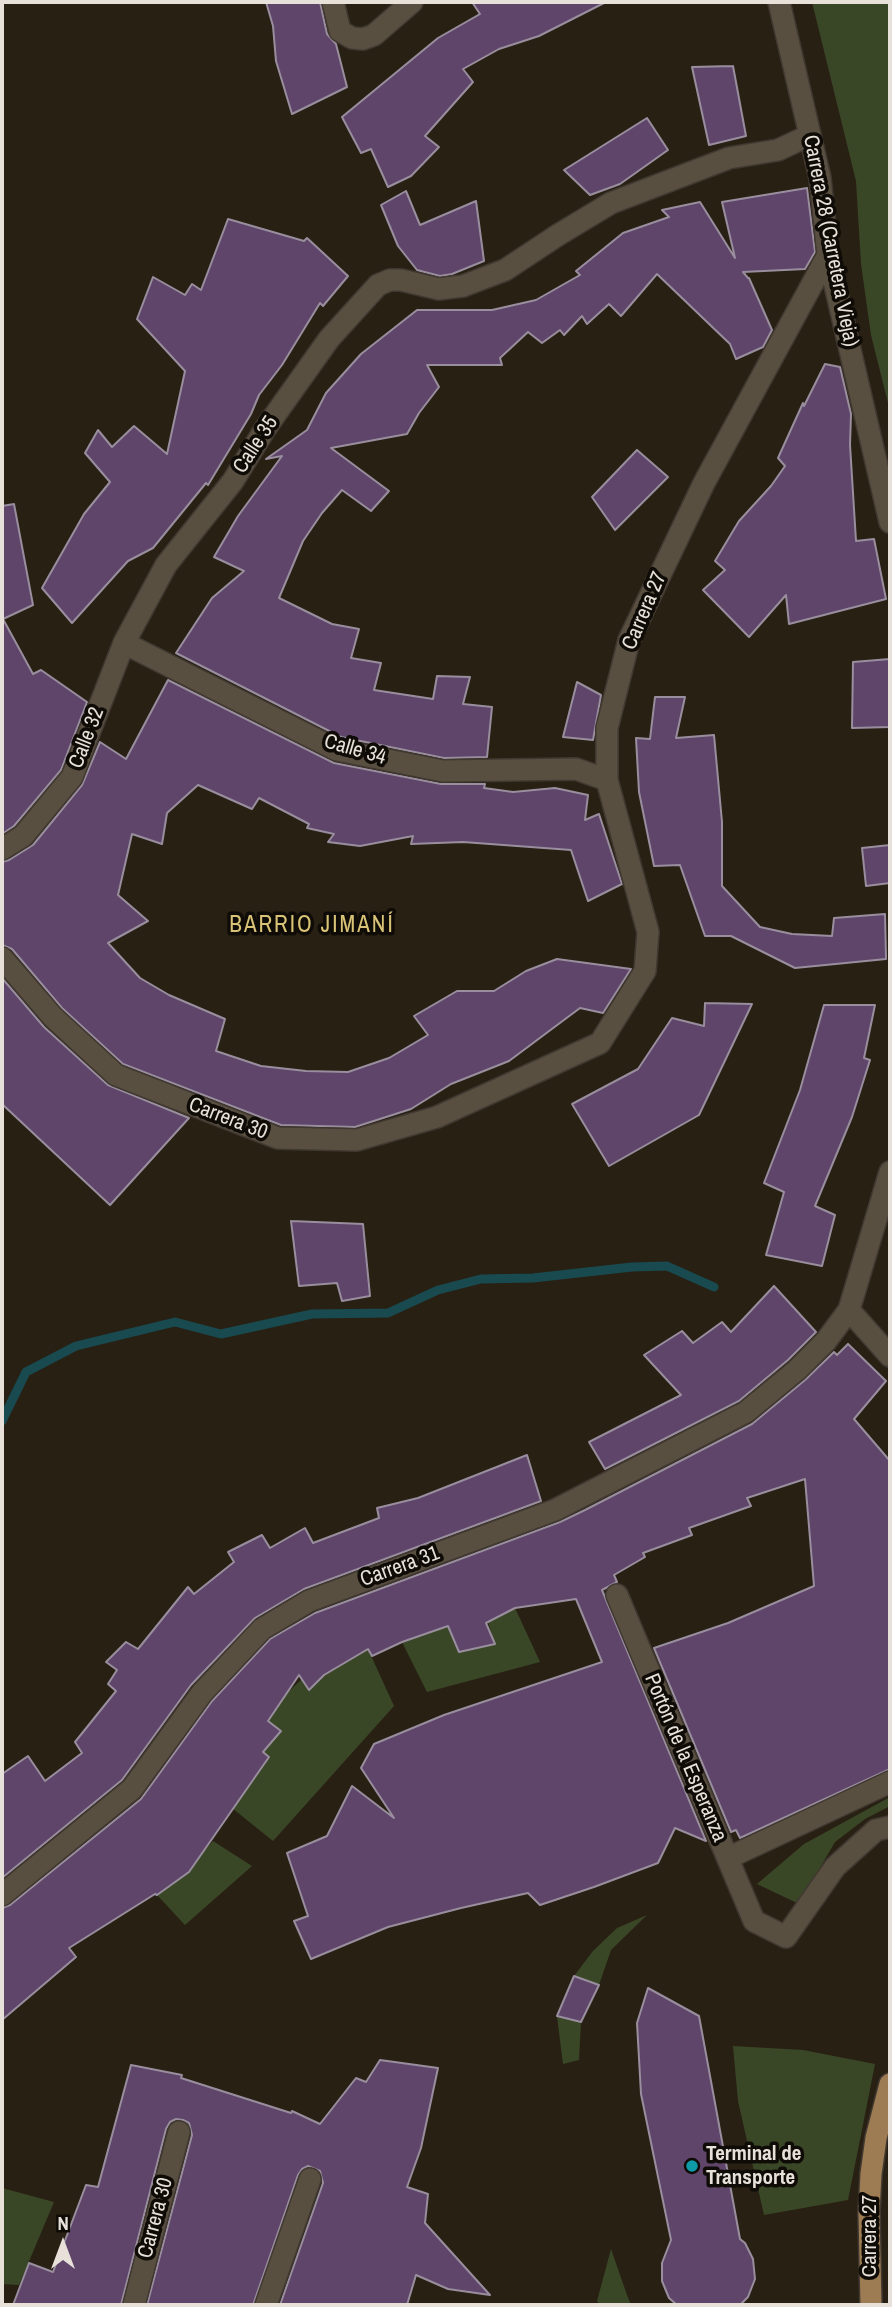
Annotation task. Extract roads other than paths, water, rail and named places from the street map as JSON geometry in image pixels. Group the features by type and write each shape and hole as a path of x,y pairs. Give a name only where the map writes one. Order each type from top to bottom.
{"main road":[{"name":"Carrera 27","path":"871,2305 871,2174 876,2138 890,2084"}],"street":[{"path":"333,2 340,30 352,38 363,39 374,34 412,2"},
{"name":"Carrera 28 (Carretera Vieja)","path":"779,2 820,178 828,255 890,522"},
{"name":"Calle 35","path":"124,643 166,565 233,481 265,429 329,339 378,285 390,280 401,280 439,289 463,286 505,271 611,203 729,158 778,150 810,135"},
{"name":"Carrera 27","path":"632,996 645,971 648,932 607,780 607,728 629,640 704,483 828,255"},
{"name":"Calle 34","path":"124,643 337,750 443,771 576,769 607,780"},
{"name":"Calle 32","path":"2,849 23,836 72,777 124,643"},
{"name":"Carrera 30","path":"2,958 53,1017 116,1075 278,1138 357,1140 437,1117 600,1043 632,996"},
{"path":"890,1172 849,1310 890,1356"},
{"name":"Carrera 31","path":"2,1895 132,1789 202,1693 262,1629 309,1601 555,1510 746,1412 797,1370 826,1341 849,1310"},
{"name":"Portón de la Esperanza","path":"617,1595 754,1921 786,1937 835,1867 876,1830 890,1827"},
{"path":"728,1858 890,1783"},
{"name":"Carrera 30","path":"134,2305 179,2132"},
{"path":"265,2305 310,2179"}],"waterway":[{"path":"2,1421 26,1372 76,1346 175,1322 221,1334 312,1314 388,1313 438,1290 481,1279 533,1278 632,1267 667,1266 714,1287"}],"place":[{"name":"Terminal de Transporte","path":"692,2166"}],"district":[{"name":"BARRIO JIMANÍ","path":"312,926"}]}
